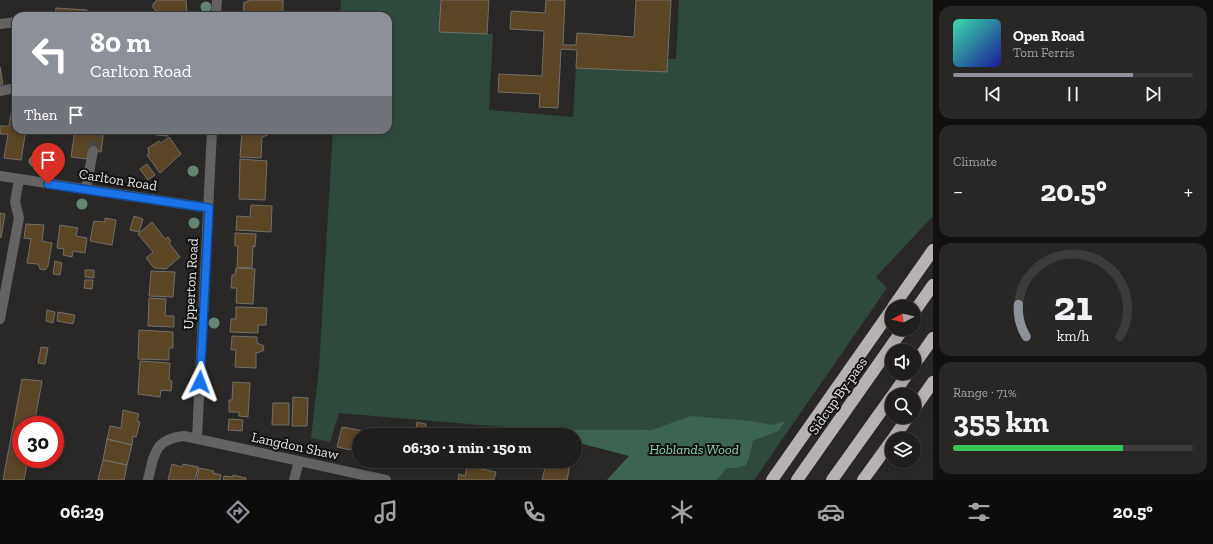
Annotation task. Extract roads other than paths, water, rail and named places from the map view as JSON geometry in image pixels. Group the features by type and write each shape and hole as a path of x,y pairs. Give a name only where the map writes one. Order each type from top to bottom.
{"highway":[{"path":"899,300 933,250"},
{"path":"921,302 933,284"},
{"path":"772,480 885,319"},
{"name":"Sidcup By-pass","path":"797,480 898,336"},
{"path":"921,355 933,338"},
{"path":"921,399 933,382"},
{"path":"832,480 885,406"},
{"path":"863,480 885,449"}],"street":[{"path":"216,12 217,0"},
{"path":"0,24 12,22"},
{"path":"0,91 12,89"},
{"name":"Upperton Road","path":"197,438 212,134"},
{"path":"86,189 93,151"},
{"name":"Carlton Road","path":"0,176 209,208"},
{"path":"0,319 19,218 16,202 19,179"},
{"name":"Langdon Shaw","path":"148,480 154,451 161,443 173,437 184,436 386,480"},
{"path":"294,480 299,461"}],"tunnel":[{"path":"93,151 96,134"}],"park label":[{"name":"Hoblands Wood","path":"694,449"}]}
